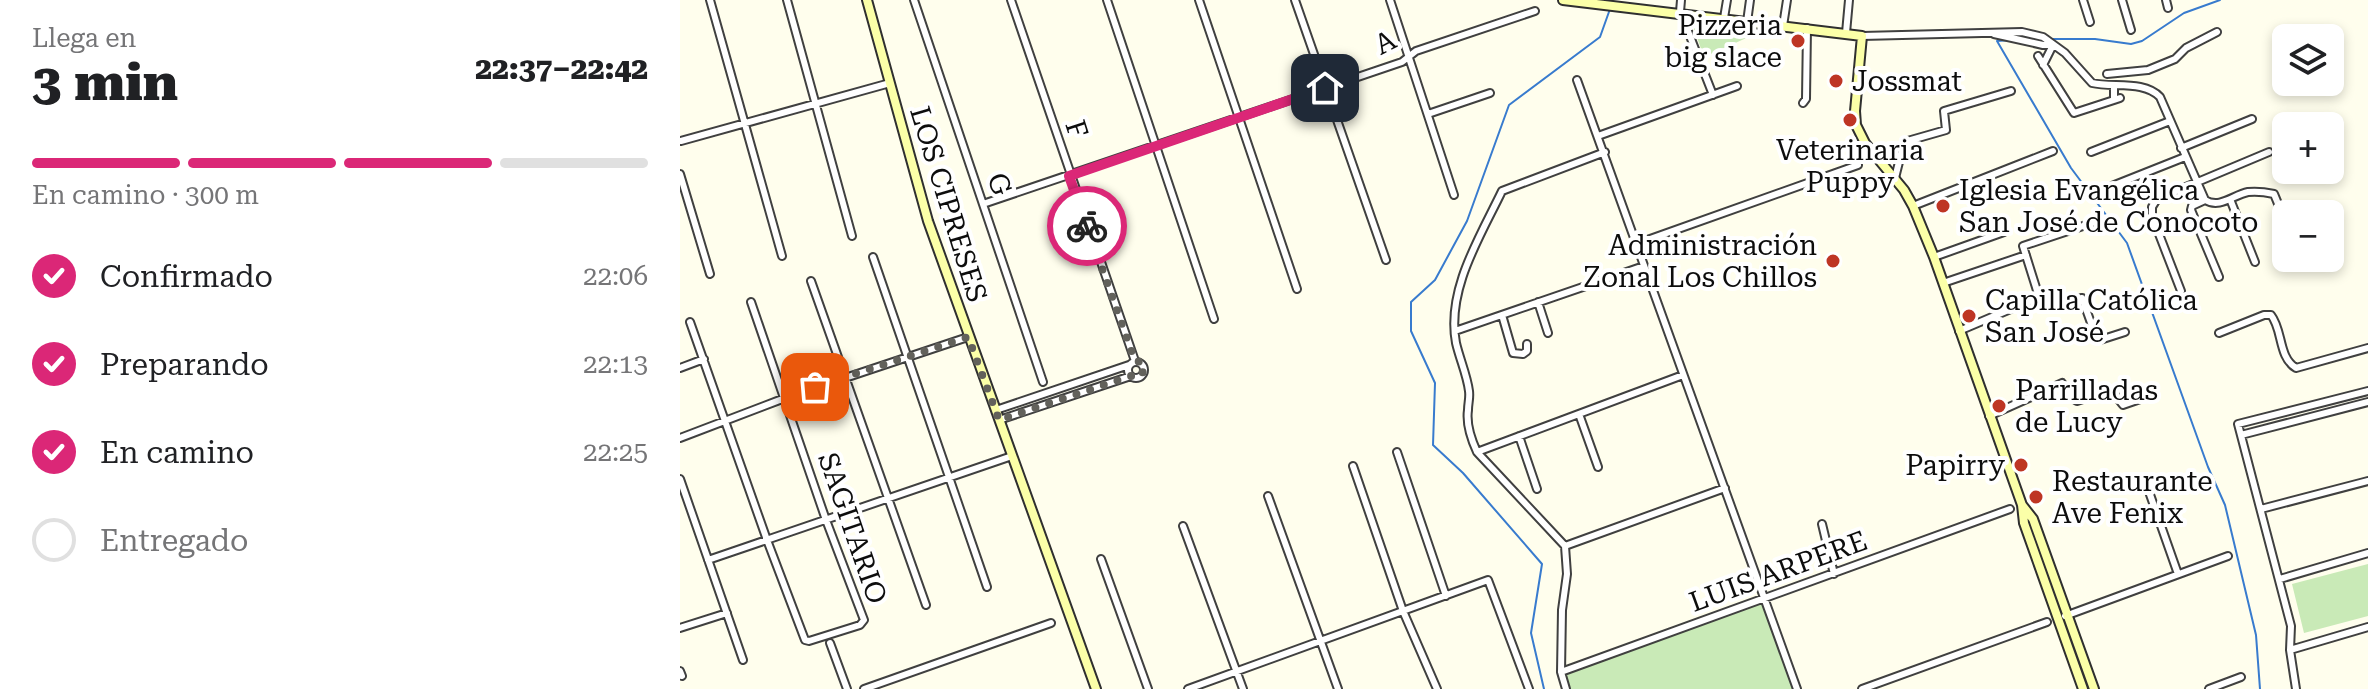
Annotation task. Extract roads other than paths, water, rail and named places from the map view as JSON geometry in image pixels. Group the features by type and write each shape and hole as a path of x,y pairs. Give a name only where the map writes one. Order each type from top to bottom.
{"street":[{"path":"710,0 782,256"},
{"path":"787,0 852,236"},
{"name":"LOS CIPRESES","path":"867,0 928,221 1096,689"},
{"name":"G","path":"914,0 1043,382"},
{"name":"F","path":"1011,0 1132,363 1131,376"},
{"path":"1107,0 1214,319"},
{"path":"1199,0 1297,289"},
{"path":"1295,0 1386,260"},
{"path":"1390,0 1454,195"},
{"path":"1563,0 1633,3 1747,22 1862,36 2022,32 2043,37 2065,53 2092,83 2155,91 2205,200 2219,204 2244,193 2258,191 2274,194 2276,200"},
{"path":"1680,12 1681,0"},
{"path":"1724,18 1727,0"},
{"path":"1747,22 1750,0"},
{"path":"1783,26 1787,0"},
{"path":"1846,33 1849,0"},
{"path":"2083,0 2090,22"},
{"path":"2122,0 2131,30"},
{"name":"A","path":"983,204 1402,62 1416,51 1535,11"},
{"path":"1686,26 1713,95"},
{"path":"1803,103 1806,99 1807,28"},
{"path":"2107,74 2148,70 2175,59 2186,48 2217,32"},
{"path":"1862,36 1856,125 1865,143 1895,178 1913,206 1934,257 2083,689"},
{"path":"2043,65 2053,45"},
{"path":"2038,56 2074,113 2117,99 2114,86"},
{"path":"2142,87 2148,70"},
{"path":"1577,80 1797,689"},
{"path":"680,150 681,140 890,83"},
{"path":"1598,136 1737,86"},
{"path":"1895,178 1904,142 1946,130 1944,111 2011,91"},
{"path":"1428,114 1490,93"},
{"path":"2181,148 2252,119"},
{"path":"2091,152 2170,121"},
{"path":"1913,206 2053,151"},
{"path":"1566,689 1561,672 1562,610 1567,574 1565,546 1477,452 1467,421 1470,396 1456,342 1456,296 1502,191 1605,152"},
{"path":"2181,291 2152,216 2152,207 2157,199 2269,152"},
{"path":"2107,188 2185,157"},
{"path":"1636,244 1858,165"},
{"path":"680,174 710,274"},
{"path":"2230,199 2255,262"},
{"path":"2205,200 2192,206 2191,210 2219,277"},
{"path":"2098,221 2023,246 2042,307 2082,298 2100,340 2125,332"},
{"path":"1934,257 2004,232"},
{"path":"1943,283 2026,255"},
{"path":"873,257 987,587"},
{"path":"1455,331 1538,302 1578,293 1644,266"},
{"path":"811,281 926,605"},
{"path":"1959,331 2039,297"},
{"name":"SAGITARIO","path":"751,302 864,620 860,625 809,641 804,637 767,540"},
{"path":"1538,302 1548,333"},
{"path":"1502,315 1513,353 1523,354 1527,351 1527,344"},
{"path":"2219,333 2271,315 2287,361 2296,368 2368,348"},
{"path":"690,322 767,540"},
{"path":"680,438 785,398 968,337"},
{"path":"680,368 704,359"},
{"path":"996,410 1132,363 1143,364 1145,372 1138,378 1131,376 999,420"},
{"path":"1477,452 1683,375"},
{"path":"1989,416 2062,383 2077,401 2111,390 2123,405 2149,396"},
{"path":"2296,689 2290,650 2291,626 2238,424 2368,391"},
{"path":"2241,435 2368,402"},
{"path":"1579,414 1598,467"},
{"path":"1519,436 1537,489"},
{"path":"1397,452 1446,596"},
{"path":"708,560 1012,456"},
{"path":"1353,466 1403,611 1437,689"},
{"path":"680,479 743,660"},
{"path":"2261,509 2368,481"},
{"path":"2147,486 2178,574"},
{"path":"1565,546 1725,488"},
{"path":"1268,496 1338,689"},
{"path":"2022,505 2033,519 2094,689"},
{"name":"LUIS ARPERE","path":"1561,672 2010,509"},
{"path":"1822,524 1834,574"},
{"path":"1183,526 1243,689"},
{"path":"2280,579 2368,553"},
{"path":"2058,618 2228,556"},
{"path":"1101,559 1148,689"},
{"path":"1188,689 1488,580 1529,689"},
{"path":"680,628 727,613"},
{"path":"1862,689 2047,622"},
{"path":"864,689 1051,623"},
{"path":"2290,650 2368,627"},
{"path":"830,643 847,689"},
{"path":"2209,689 2241,677"}],"waterway":[{"path":"2053,39 2095,39 2131,44 2142,41 2184,13 2220,0"},
{"path":"1544,689 1531,633 1542,564 1463,473 1433,445 1435,383 1411,331 1411,302 1435,280 1467,221 1509,105 1600,37 1610,9"},
{"path":"2012,40 1997,41 2071,168 2127,243 2208,467 2225,505 2256,635 2260,689"}],"place":[{"name":"Pizzeria big slace","path":"1798,41"},
{"name":"Jossmat","path":"1836,81"},
{"name":"Veterinaria Puppy","path":"1850,120"},
{"name":"Iglesia Evangélica San José de Conocoto","path":"1943,206"},
{"name":"Administración Zonal Los Chillos","path":"1833,261"},
{"name":"Capilla Católica San José","path":"1969,316"},
{"name":"Parrilladas de Lucy","path":"1999,406"},
{"name":"Papirry","path":"2021,465"},
{"name":"Restaurante Ave Fenix","path":"2036,497"}]}
